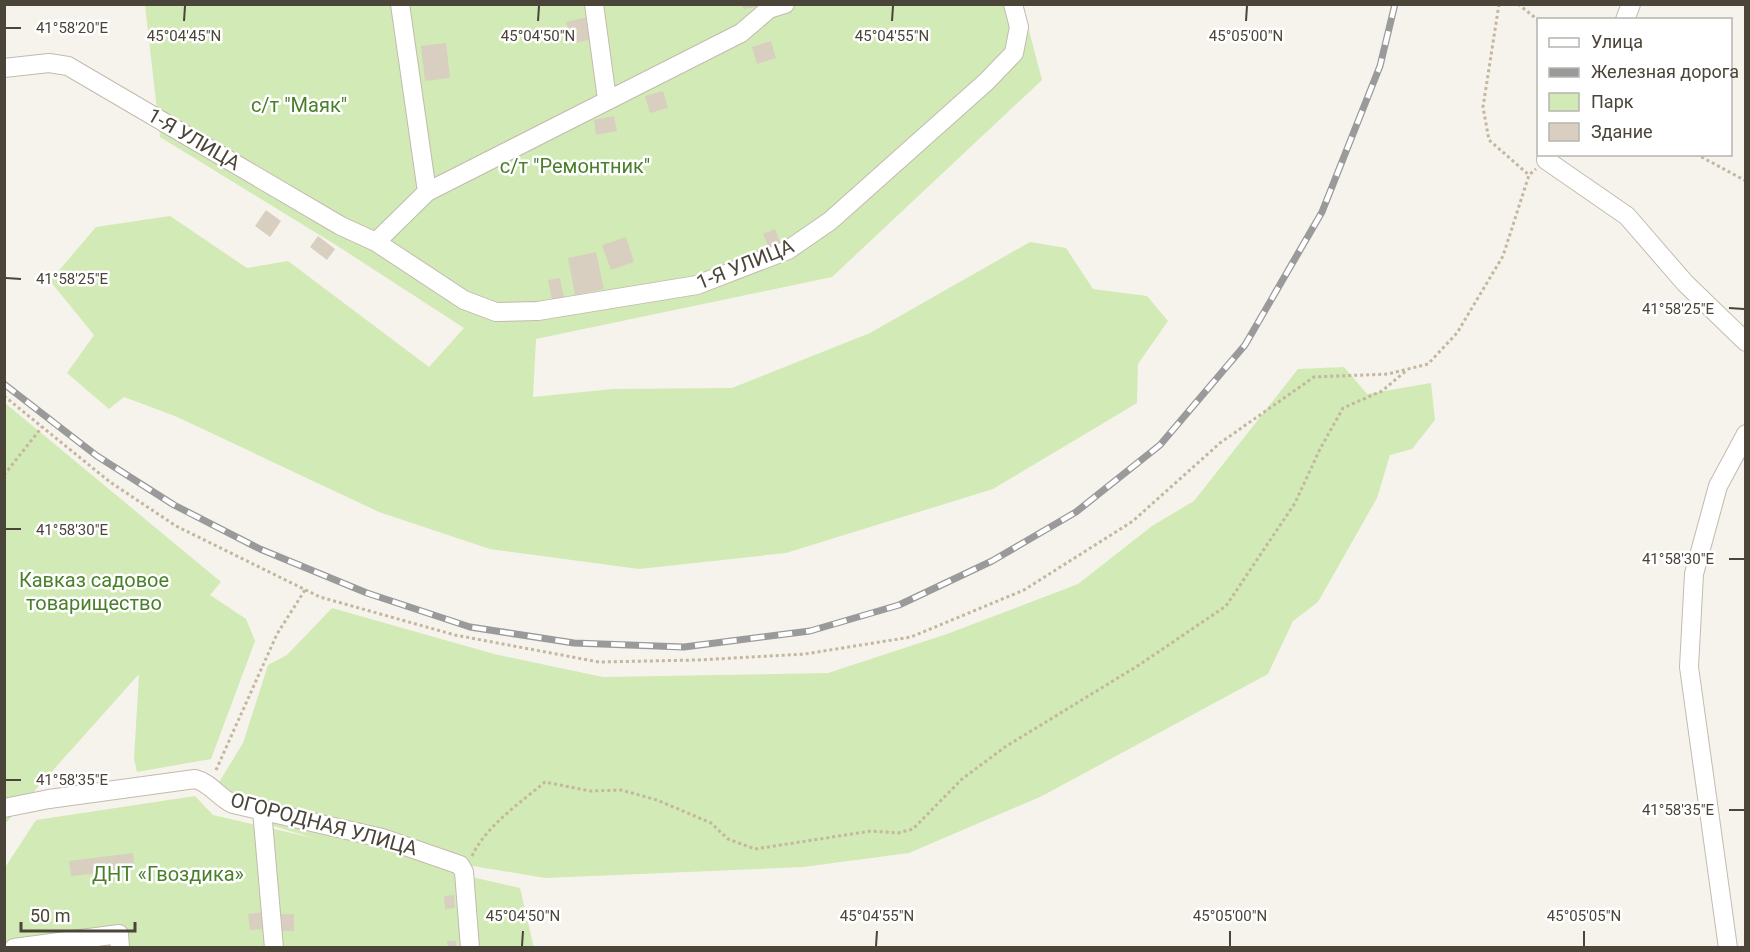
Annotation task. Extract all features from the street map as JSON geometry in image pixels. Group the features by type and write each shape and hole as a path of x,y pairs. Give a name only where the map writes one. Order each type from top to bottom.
{"street":[{"path":"400,4 427,192"},
{"path":"594,4 607,99"},
{"name":"1-Я УЛИЦА","path":"4,68 49,63 68,66 341,226 376,242 464,300 496,312 538,311 696,285 788,250 830,221 978,90 1014,53 1018,27 1013,4"},
{"path":"1625,18 1631,4"},
{"path":"376,242 427,192 741,33 774,6"},
{"path":"1547,157 1627,216 1685,283 1746,342"},
{"path":"1728,948 1689,667 1694,574 1718,486 1746,434"},
{"name":"ОГОРОДНАЯ УЛИЦА","path":"4,808 49,799 195,779 204,781 225,800 382,837 452,860 460,865 464,872"},
{"path":"262,810 274,948"},
{"path":"464,872 470,948"},
{"path":"14,948 119,934 120,948"}],"path":[{"path":"1499,4 1483,106 1489,140 1529,175"},
{"path":"1518,4 1537,18"},
{"path":"1700,156 1746,181"},
{"path":"4,396 110,482 176,526 320,597 455,635 599,662 804,654 911,637 1024,590 1123,528 1220,443 1314,377 1388,374 1428,364 1457,333 1503,256 1529,175 1547,157"},
{"path":"464,872 476,848 504,818 545,782 590,792 621,790 657,800 711,823 728,838 756,849 871,831 898,833 913,829 962,779 1005,747 1139,665 1226,606 1295,503 1320,449 1343,408 1382,391 1408,369"},
{"path":"4,475 42,427"},
{"path":"209,786 277,634 305,590"}],"green space":[{"path":"1022,4 1042,80 832,277 536,339 533,397 613,389 732,388 870,333 1030,242 1066,248 1093,289 1147,296 1168,321 1138,364 1137,403 993,489 786,553 639,569 490,549 379,512 175,416 124,397 109,409 67,373 94,335 50,281 96,227 170,216 247,268 288,261 429,367 464,328 336,245 160,137 145,5"},
{"name":"ДНТ «Гвоздика»","path":"1344,367 1367,394 1431,383 1435,420 1412,449 1390,455 1377,498 1318,602 1293,621 1268,674 1042,796 909,853 803,867 545,878 467,865 459,874 520,888 534,948 5,947 4,869 36,820 195,796 213,815 313,838 267,824 218,784 243,743 268,665 287,655 332,608 494,654 603,677 828,673 947,634 1078,584 1152,526 1194,501 1298,369"},
{"name":"Кавказ садовое товарищество","path":"5,403 221,582 210,595 246,619 255,641 211,759 137,772 134,759 139,674 5,824"}],"building":[{"path":"742,4 761,4 761,6 743,9"},
{"path":"587,17 592,39 571,44 566,22"},
{"path":"771,41 776,58 757,64 752,47"},
{"path":"446,43 450,78 425,81 421,46"},
{"path":"663,91 668,108 650,113 645,96"},
{"path":"614,116 617,131 596,135 594,120"},
{"path":"266,210 281,221 270,237 255,226"},
{"path":"775,229 780,242 769,248 763,234"},
{"path":"318,236 335,249 327,260 310,247"},
{"path":"626,237 634,262 611,270 602,245"},
{"path":"596,252 604,289 575,295 568,258"},
{"path":"560,278 564,298 552,300 548,280"},
{"path":"133,853 135,869 71,876 69,861"},
{"path":"454,895 455,908 445,909 444,896"},
{"path":"264,912 265,929 250,930 248,914"},
{"path":"281,914 294,914 294,931 282,931"},
{"path":"447,941 456,941 456,948 448,948"}],"railway":[{"path":"4,384 97,456 174,505 260,549 367,593 470,627 574,643 684,647 810,631 899,605 992,561 1076,512 1160,445 1245,345 1322,212 1380,66 1395,4"}],"park label":[{"name":"с/т \"Маяк\"","path":"299,105"},
{"name":"с/т \"Ремонтник\"","path":"575,166"}]}
